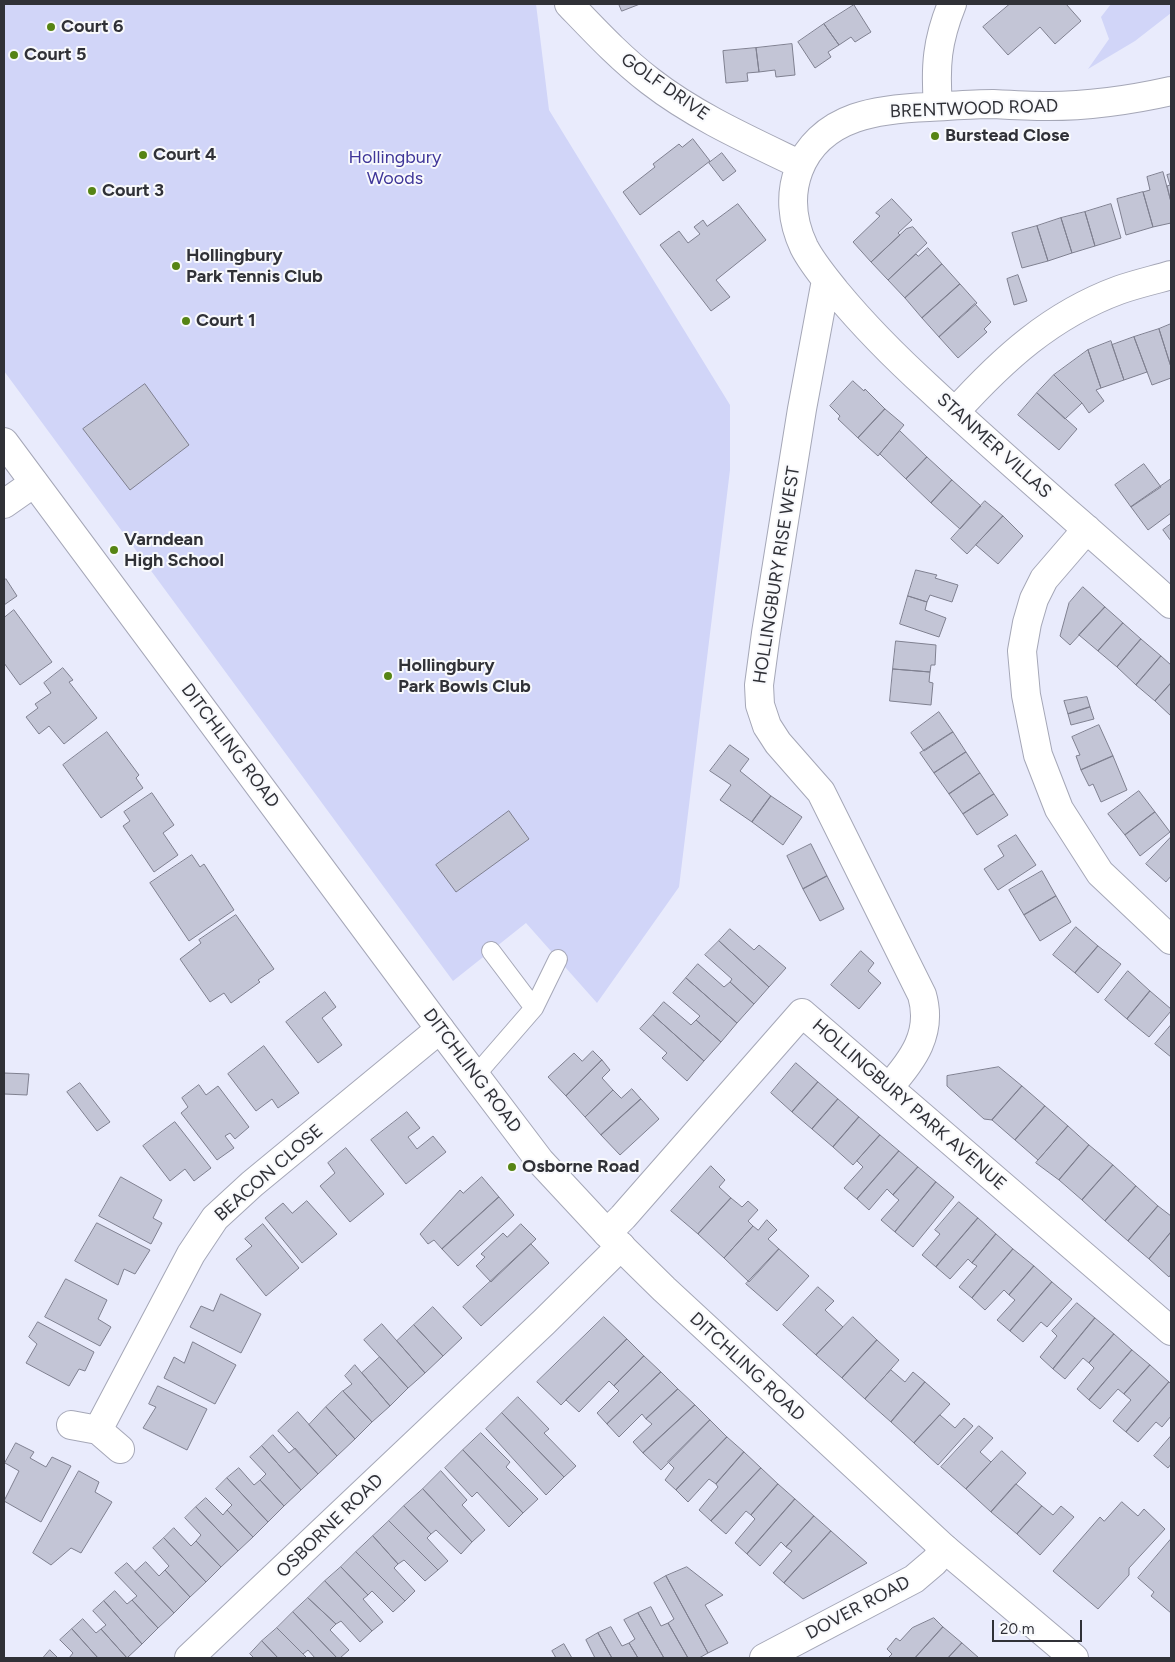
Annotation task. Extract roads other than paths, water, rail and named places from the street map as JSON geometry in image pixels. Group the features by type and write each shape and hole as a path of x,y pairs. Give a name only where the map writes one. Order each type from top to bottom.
{"street":[{"name":"GOLF DRIVE","path":"569,4 610,47 651,82 693,110 801,165"},
{"path":"938,106 936,83 938,54 945,22 952,4"},
{"name":"BRENTWOOD ROAD","path":"826,280 805,250 797,230 793,210 793,190 795,176 811,148 838,126 853,118 894,110 994,104 1049,106 1098,104 1147,97 1171,91"},
{"path":"955,412 1006,359 1063,316 1119,290 1171,275"},
{"name":"STANMER VILLAS","path":"826,280 861,322 955,412 1171,604"},
{"name":"HOLLINGBURY RISE WEST","path":"826,280 802,409 766,633 759,685 760,705 767,726 778,743 821,792 926,1006 926,1017 918,1048 904,1070 889,1087"},
{"name":"DITCHLING ROAD","path":"4,442 540,1161 664,1289 945,1549 1074,1658"},
{"path":"4,504 34,483"},
{"path":"1087,528 1044,579 1034,599 1027,624 1022,651 1025,686 1038,756 1059,809 1100,873 1171,940"},
{"name":"HOLLINGBURY PARK AVENUE","path":"614,1239 623,1217 802,1012 1171,1331"},
{"name":"BEACON CLOSE","path":"98,1430 191,1254 215,1218 252,1184 440,1029"},
{"name":"OSBORNE ROAD","path":"188,1658 530,1336 614,1239"},
{"path":"71,1424 98,1430 120,1449"},
{"name":"DOVER ROAD","path":"764,1658 914,1579 934,1562 945,1549"}],"lane":[{"path":"491,951 534,1008"},
{"path":"475,1076 534,1008 558,959"}],"place":[{"name":"Court 6","path":"51,27"},
{"name":"Court 5","path":"14,55"},
{"name":"Burstead Close","path":"935,136"},
{"name":"Court 4","path":"143,155"},
{"name":"Court 3","path":"92,191"},
{"name":"Hollingbury Park Tennis Club","path":"176,266"},
{"name":"Court 1","path":"186,321"},
{"name":"Varndean High School","path":"114,550"},
{"name":"Hollingbury Park Bowls Club","path":"388,676"},
{"name":"Osborne Road","path":"512,1167"}],"park label":[{"name":"Hollingbury Woods","path":"395,168"}]}
